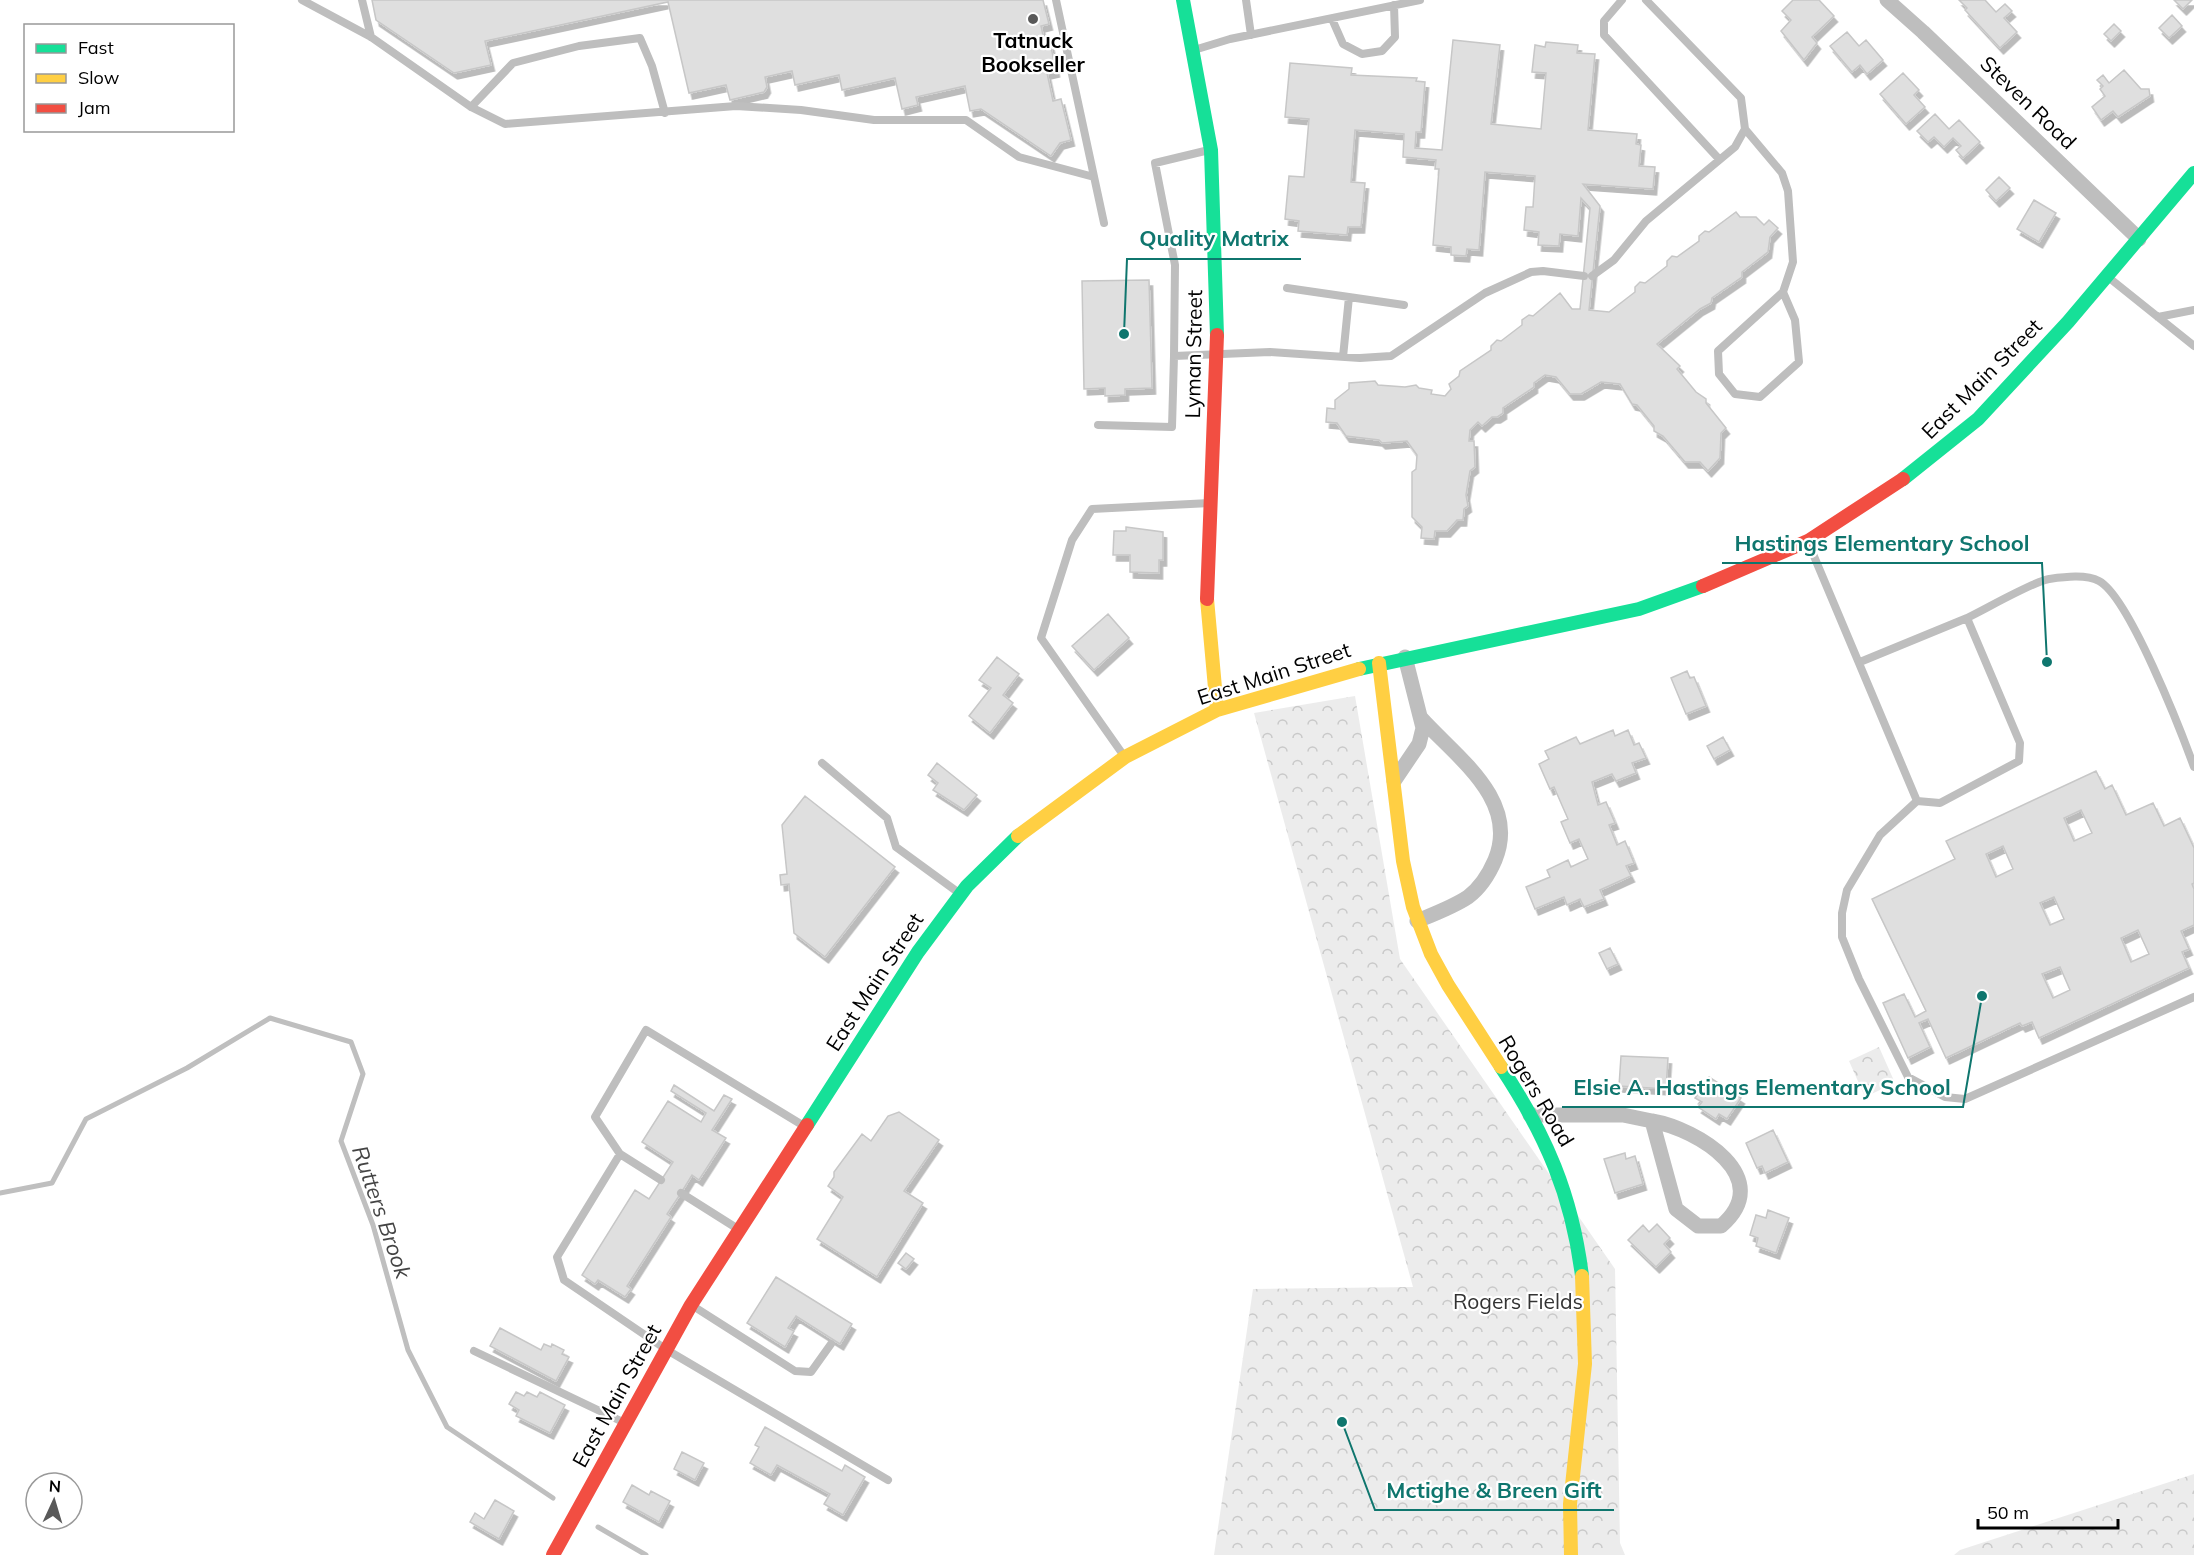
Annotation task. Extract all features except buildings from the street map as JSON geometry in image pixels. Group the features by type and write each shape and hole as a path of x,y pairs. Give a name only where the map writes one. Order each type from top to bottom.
{"main road":[{"name":"Lyman Street","path":"1183,0 1212,150 1218,355 1206,611 1217,710"},
{"name":"East Main Street","path":"553,1555 692,1305 918,952 960,894 1027,827 1125,757 1217,710 1379,663 1639,609 1704,586 1808,541 1913,473 1978,419 2068,322 2194,173"},
{"name":"Rogers Road","path":"1379,663 1394,781 1402,871 1417,921 1430,953 1460,1006 1530,1115 1555,1161 1568,1200 1582,1274 1586,1352 1584,1395 1570,1521 1571,1555"}],"street":[{"name":"Steven Road","path":"1887,0 2139,239"},
{"path":"1405,657 1414,700 1421,718 1470,767 1492,798 1501,836 1499,850 1484,882 1468,897 1417,921"},
{"path":"1394,781 1419,744 1421,718"},
{"path":"1530,1115 1623,1115 1652,1121 1690,1132 1721,1155 1732,1168 1740,1187 1738,1206 1721,1226 1698,1226 1676,1209 1652,1121"}],"lane":[{"path":"302,0 372,37 471,107 505,124 736,106 801,110 874,120 966,120 1019,157 1094,177"},
{"path":"362,0 372,37"},
{"path":"1056,0 1104,223"},
{"path":"1246,0 1251,35"},
{"path":"1192,51 1251,35 1420,0"},
{"path":"1622,0 1604,21 1604,35 1719,159"},
{"path":"1646,0 1741,98 1745,129 1782,173 1788,191 1793,262 1783,292 1718,351 1719,374 1735,394 1760,397 1799,362 1796,320 1783,292"},
{"path":"1332,19 1343,44 1362,54 1382,51 1395,37 1394,5"},
{"path":"471,107 513,63 579,46 640,38 652,66 665,113"},
{"path":"1174,356 1270,352 1343,357 1391,356 1485,293 1531,272 1544,271 1588,276 1614,260 1646,221 1735,147 1745,129"},
{"path":"1098,425 1172,427 1175,265 1155,163 1212,150"},
{"path":"2107,276 2194,346"},
{"path":"1287,288 1404,305"},
{"path":"1343,357 1349,297"},
{"path":"2158,317 2194,310"},
{"path":"1125,757 1041,638 1072,540 1092,509 1211,503"},
{"path":"1808,541 1917,801"},
{"path":"1860,662 1967,618 2047,580 2080,577 2100,581 2122,605 2177,720 2194,767"},
{"path":"1967,618 2020,743 2022,754 2019,761 1940,803 1917,801 1880,835 1847,890 1842,913 1842,937 1859,979 1908,1077 1945,1097 1965,1099 2194,997"},
{"path":"822,763 887,818 896,847 960,894"},
{"path":"661,1180 620,1154 595,1117 646,1030 806,1127"},
{"path":"620,1154 557,1257 564,1280 667,1350 888,1480"},
{"path":"681,1193 740,1230"},
{"path":"692,1305 795,1371 811,1372 831,1344"},
{"path":"474,1351 626,1423"}],"green space":[{"name":"Rogers Fields","path":"1355,696 1400,959 1615,1269 1620,1543 1625,1555 1214,1555 1253,1289 1413,1287 1254,713"},
{"path":"1879,1047 1895,1083 1865,1097 1849,1061"},
{"path":"2194,1474 2194,1555 1954,1555 1960,1550"}],"waterway":[{"name":"Rutters Brook","path":"0,1193 52,1183 86,1119 187,1068 270,1018 351,1042 363,1074 341,1141 373,1225 408,1350 447,1427 553,1498"},
{"name":"Rutters Brook","path":"598,1527 646,1555"}],"traffic: fast":[{"path":"1183,0 1211,150 1217,335"},
{"path":"1903,479 1978,419 2068,322 2194,173"},
{"path":"1359,669 1639,609 1703,586"},
{"path":"807,1125 918,952 967,886 1018,836"},
{"path":"1501,1067 1531,1117 1555,1167 1571,1219 1582,1276"}],"traffic: slow":[{"path":"1207,599 1217,710"},
{"path":"1379,663 1403,861 1413,907 1431,954 1448,985 1501,1067"},
{"path":"1018,836 1125,757 1217,710 1359,669"},
{"path":"1571,1555 1570,1504 1585,1364 1582,1276"}],"traffic: jam":[{"path":"1207,599 1217,335"},
{"path":"1703,586 1808,541 1903,479"},
{"path":"553,1555 691,1305 807,1125"}],"place":[{"name":"Tatnuck Bookseller","path":"1033,19"},
{"name":"Quality Matrix","path":"1124,334"},
{"name":"Hastings Elementary School","path":"2047,662"},
{"name":"Elsie A. Hastings Elementary School","path":"1982,996"},
{"name":"Mctighe & Breen Gift","path":"1342,1422"}]}
